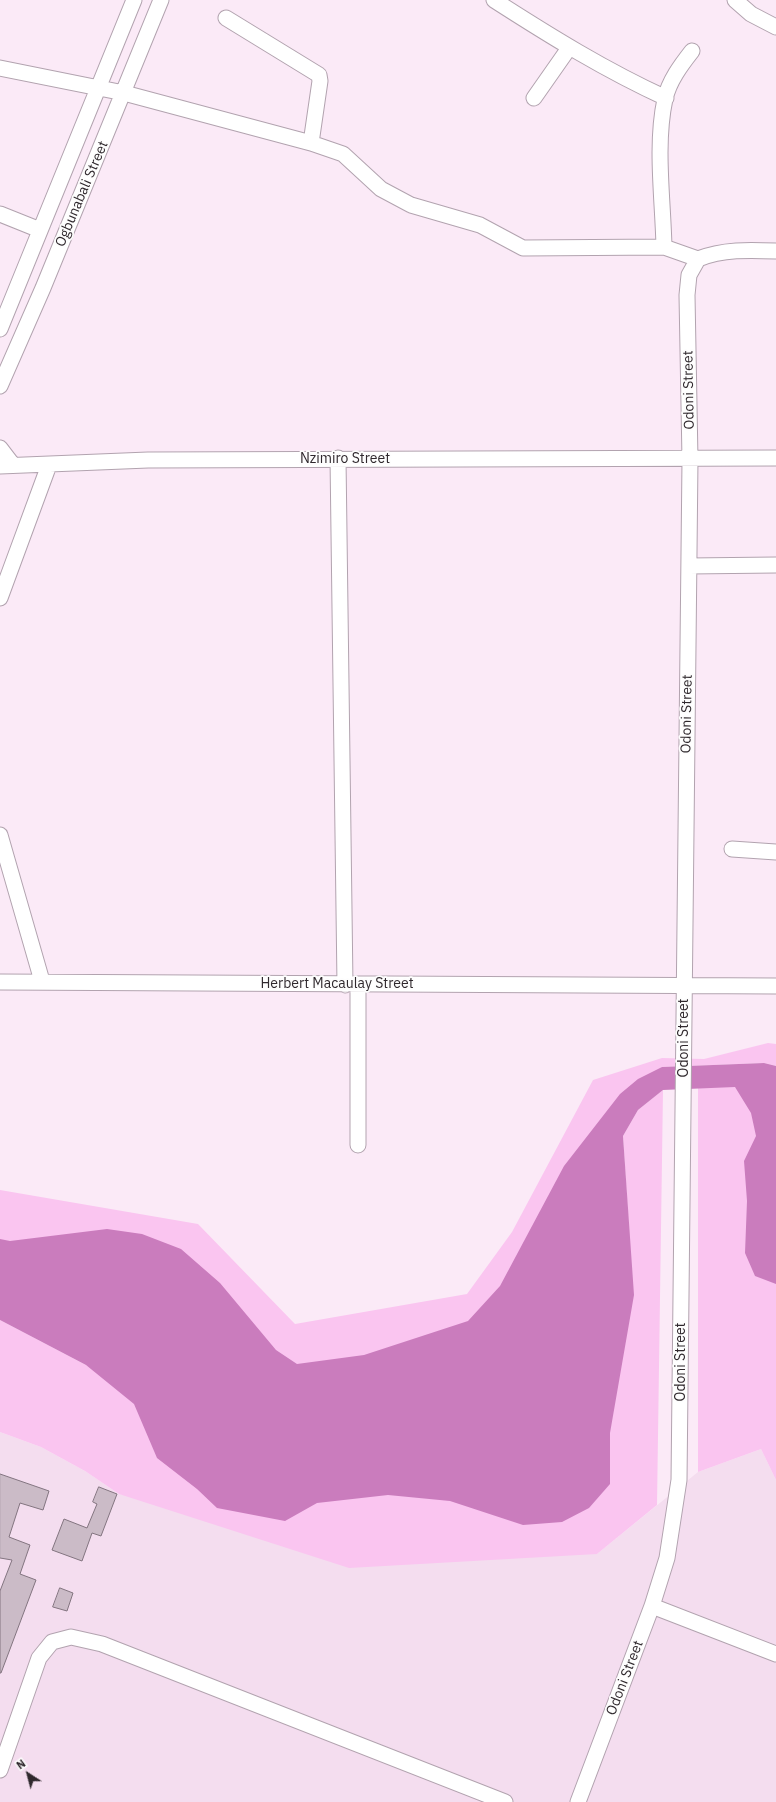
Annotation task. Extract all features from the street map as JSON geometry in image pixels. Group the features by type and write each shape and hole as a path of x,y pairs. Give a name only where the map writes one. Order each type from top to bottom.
{"street":[{"name":"Ogbunabali Street","path":"0,329 134,0"},
{"name":"Ogbunabali Street","path":"0,386 43,288 161,0"},
{"path":"494,0 569,48 634,83 666,98"},
{"path":"735,0 751,14 776,26"},
{"path":"226,18 318,75 320,81 311,143"},
{"path":"534,98 569,48"},
{"path":"664,247 661,136 666,98 676,72 692,51"},
{"path":"0,68 124,93 311,143 342,154 381,188 410,205 480,225 523,248 664,247 698,259 711,254 725,252 776,251"},
{"path":"0,214 40,230"},
{"name":"Odoni Street","path":"578,1802 652,1606 667,1558 679,1480 684,1053 679,984 690,460 687,295 689,275 698,259"},
{"path":"0,448 6,465"},
{"path":"338,458 352,985 358,1145"},
{"name":"Nzimiro Street","path":"6,465 49,465 148,460 338,458 690,460 776,458"},
{"path":"0,598 49,465"},
{"path":"688,566 776,565"},
{"path":"0,835 42,981"},
{"path":"732,849 776,852"},
{"name":"Herbert Macaulay Street","path":"0,982 42,981 352,985 679,984 776,986"},
{"path":"652,1606 776,1654"},
{"path":"0,1770 39,1658 52,1642 71,1637 102,1644 505,1802"}],"shaded area":[{"path":"768,1043 776,1044 776,1066 764,1063 662,1067 594,1168 406,1434 0,1259 0,1190 198,1224 295,1324 467,1294 512,1232 593,1080 662,1058 704,1059"},
{"path":"764,1063 776,1066 776,1284 755,1276 745,1253 747,1201 744,1161 756,1136 751,1113 735,1087 663,1090 638,1110 623,1136 634,1295 610,1433 610,1484 589,1508 562,1522 523,1525 450,1501 388,1495 317,1503 285,1521 217,1508 197,1489 157,1458 134,1404 86,1365 0,1320 0,1239 10,1241 107,1229 142,1234 181,1249 220,1283 276,1350 297,1364 364,1355 468,1321 500,1286 564,1166 620,1094 638,1079 662,1067"},
{"path":"698,1087 735,1087 776,1100 776,1480 761,1449 698,1472"},
{"path":"663,1090 657,1505 597,1554 349,1568 119,1494 85,1471 41,1447 0,1432 0,1320 86,1365 275,1450 629,1230 623,1136 638,1110"},
{"path":"0,1432 41,1447 85,1471 119,1494 597,1554 698,1472 761,1449 776,1480 776,1802 0,1802"}],"building":[{"path":"0,1474 49,1491 43,1510 20,1503 9,1537 30,1545 20,1574 36,1580 1,1673 0,1591 12,1560 0,1558"},
{"path":"99,1487 117,1494 101,1536 92,1533 82,1561 52,1550 64,1519 87,1528 97,1504 93,1502"},
{"path":"60,1588 73,1593 67,1611 53,1607"}]}
